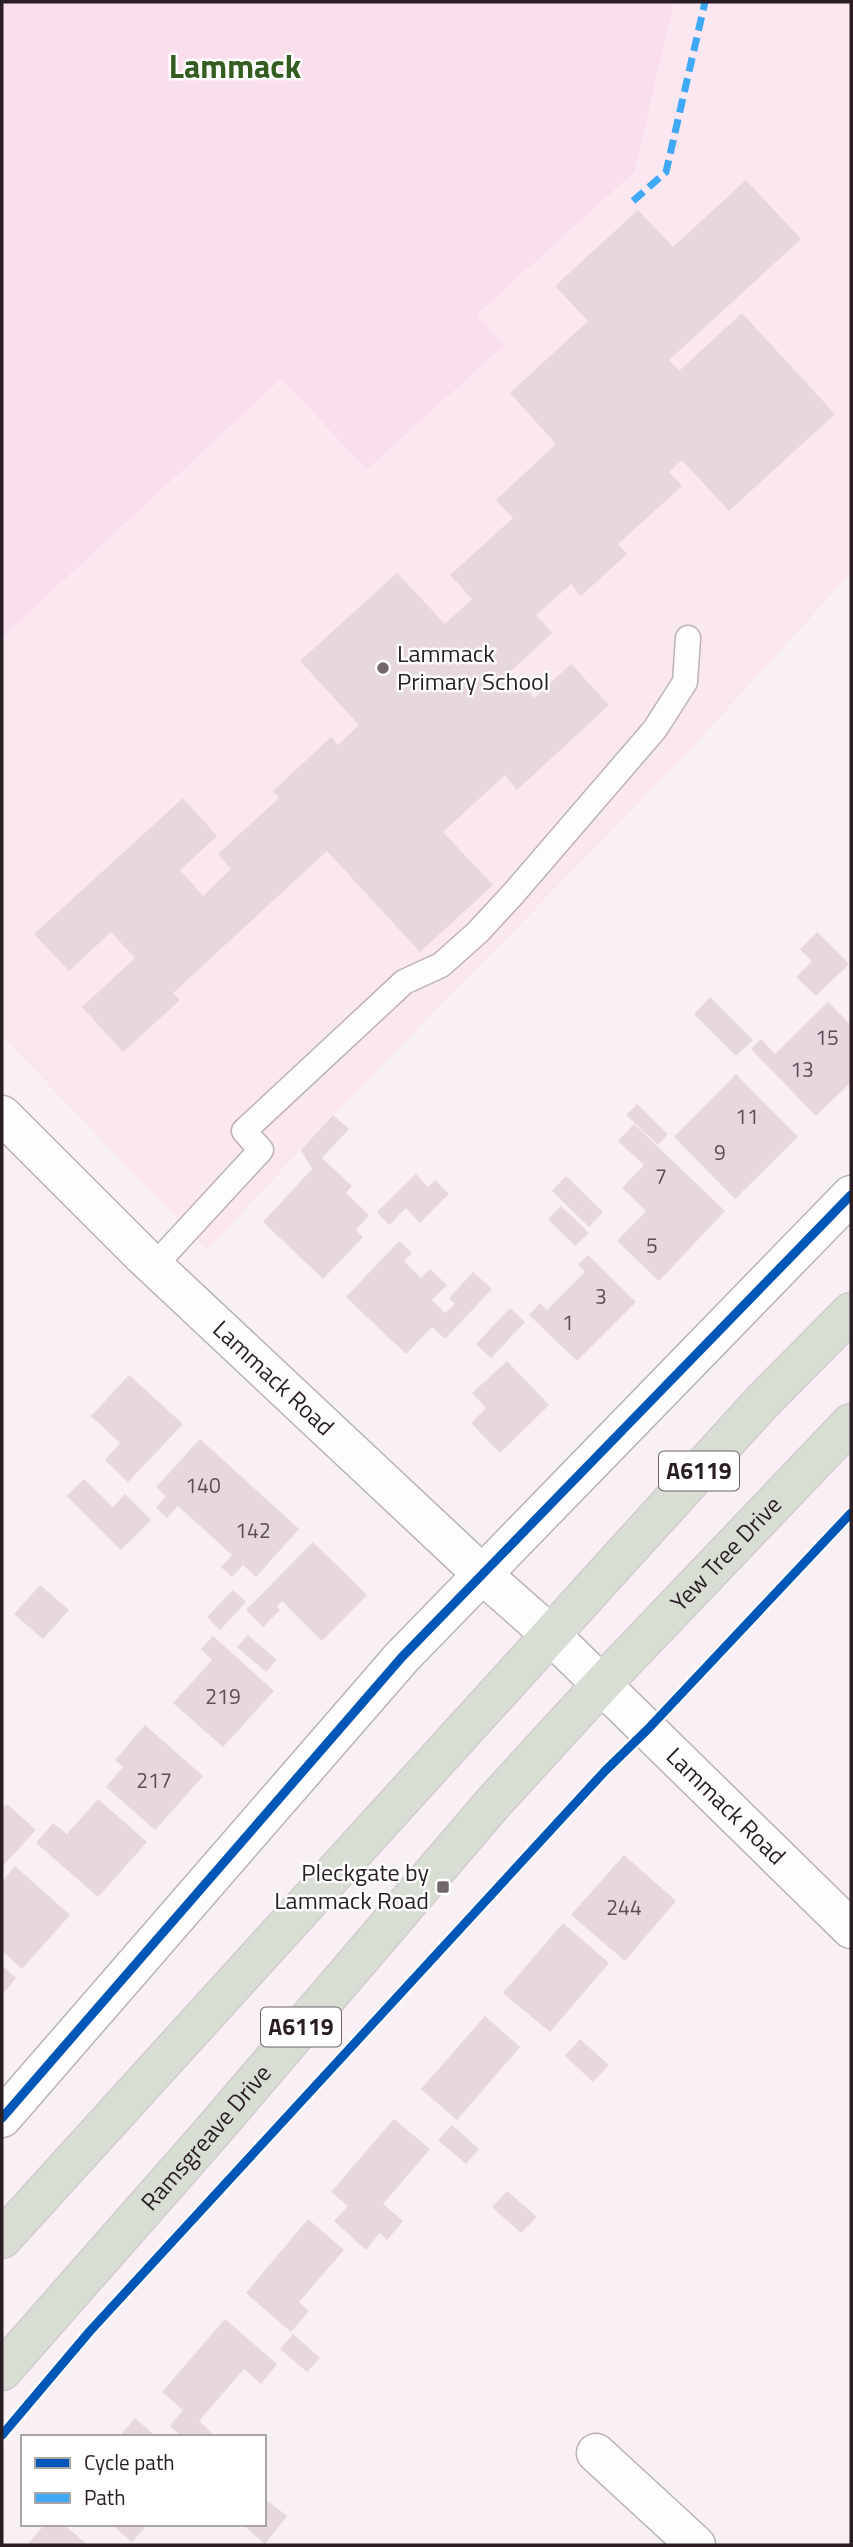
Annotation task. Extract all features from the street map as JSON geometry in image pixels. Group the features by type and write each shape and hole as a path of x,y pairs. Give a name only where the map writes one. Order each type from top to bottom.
{"highway":[{"name":"A6119","path":"2,2239 484,1705 761,1403 851,1312"},
{"name":"Yew Tree Drive","path":"601,1684 851,1423"},
{"name":"Ramsgreave Drive","path":"2,2371 202,2143 494,1801 601,1684"}],"street":[{"name":"Lammack Road","path":"2,1115 154,1266 482,1574 551,1635 851,1928"},
{"path":"2,2118 402,1657 851,1195"},
{"path":"596,2453 696,2545"}],"lane":[{"path":"154,1266 261,1150 244,1131 404,982 441,965 478,932 655,729 685,682 688,638"}],"shaded area":[{"name":"Lammack Primary School","path":"2,2 851,2 851,573 678,763 333,1115 207,1250 2,1036"},
{"path":"2,2 674,2 634,172 476,315 504,345 367,469 281,379 2,637"}],"building":[{"path":"746,180 801,239 669,360 679,371 742,313 835,414 729,511 682,460 669,472 682,486 618,544 627,554 581,596 571,584 536,615 552,633 510,672 534,698 571,664 609,705 517,790 505,775 443,832 493,885 420,952 327,851 173,993 180,1000 123,1052 82,1007 135,958 111,932 69,971 34,934 183,798 217,836 180,870 203,896 231,869 218,854 279,798 273,791 331,737 338,745 359,725 300,661 397,573 445,624 472,599 450,575 513,518 496,500 556,444 510,393 588,321 555,286 638,210 673,247"},
{"path":"817,932 849,964 816,996 796,977 812,961 800,949"},
{"path":"710,997 753,1040 736,1056 694,1014"},
{"path":"828,1002 851,1025 851,1082 816,1116 751,1049 761,1039 775,1054"},
{"path":"736,1074 798,1137 735,1199 674,1137"},
{"path":"637,1104 668,1134 658,1145 626,1115"},
{"path":"333,1115 349,1129 322,1158 352,1186 346,1193 369,1215 356,1230 363,1237 323,1279 263,1222 312,1169 301,1150"},
{"path":"634,1124 725,1211 659,1281 617,1241 646,1211 622,1188 644,1165 618,1141"},
{"path":"416,1174 428,1187 435,1180 449,1194 420,1223 406,1208 389,1225 377,1212"},
{"path":"566,1176 603,1212 589,1227 552,1191"},
{"path":"561,1206 589,1233 575,1246 548,1219"},
{"path":"399,1241 412,1253 404,1261 421,1278 430,1269 447,1285 432,1300 445,1313 455,1304 449,1298 473,1272 492,1289 445,1339 432,1327 406,1354 346,1297"},
{"path":"588,1255 636,1302 577,1361 529,1315 540,1303 547,1310 585,1272 578,1265"},
{"path":"510,1308 525,1322 491,1358 476,1344"},
{"path":"507,1361 549,1405 500,1453 471,1423 486,1408 472,1393"},
{"path":"129,1375 183,1424 128,1482 105,1460 120,1443 91,1416"},
{"path":"200,1439 299,1529 256,1577 243,1565 232,1577 221,1567 232,1555 178,1506 167,1518 156,1508 166,1496 156,1487"},
{"path":"84,1479 113,1507 125,1494 151,1520 121,1550 67,1496"},
{"path":"313,1542 367,1595 322,1641 282,1601 277,1607 280,1610 263,1627 246,1610"},
{"path":"40,1585 69,1610 43,1639 14,1614"},
{"path":"233,1590 246,1602 220,1630 207,1617"},
{"path":"248,1635 277,1660 266,1672 237,1647"},
{"path":"213,1636 274,1691 223,1747 173,1703 212,1660 201,1649"},
{"path":"145,1725 203,1776 155,1830 106,1787 123,1767 115,1760"},
{"path":"98,1799 147,1842 98,1897 36,1843 53,1823 67,1834"},
{"path":"7,1804 36,1830 2,1867 2,1809"},
{"path":"624,1855 676,1901 625,1961 571,1915"},
{"path":"15,1866 70,1915 22,1969 2,1951 2,1882"},
{"path":"563,1923 609,1963 550,2032 503,1993"},
{"path":"2,1965 16,1978 2,1995"},
{"path":"485,2016 520,2047 457,2120 421,2089"},
{"path":"580,2039 609,2065 593,2082 565,2056"},
{"path":"394,2119 430,2149 383,2204 403,2221 387,2240 380,2233 366,2250 334,2221 348,2206 331,2192"},
{"path":"452,2125 479,2149 466,2164 438,2140"},
{"path":"507,2191 537,2217 521,2233 492,2207"},
{"path":"308,2219 344,2250 299,2302 309,2311 291,2332 246,2293"},
{"path":"225,2319 277,2364 261,2384 244,2369 199,2421 212,2433 210,2435 180,2435 170,2426 183,2410 162,2392"},
{"path":"293,2334 320,2358 307,2372 280,2349"},
{"path":"135,2418 155,2435 121,2435"},
{"path":"266,2500 287,2516 265,2544 244,2526 266,2526"},
{"path":"43,2526 65,2526 88,2545 27,2545"},
{"path":"113,2526 146,2526 132,2542"}],"marked path":[{"path":"633,201 666,172 705,2"}],"cycle path":[{"path":"2,2118 402,1657 851,1195"},
{"path":"2,2435 90,2331 605,1771 648,1729 851,1513"}],"place":[{"name":"Lammack Primary School","path":"383,668"},
{"name":"Pleckgate by Lammack Road","path":"443,1887"}],"district":[{"name":"Lammack","path":"235,67"}]}
